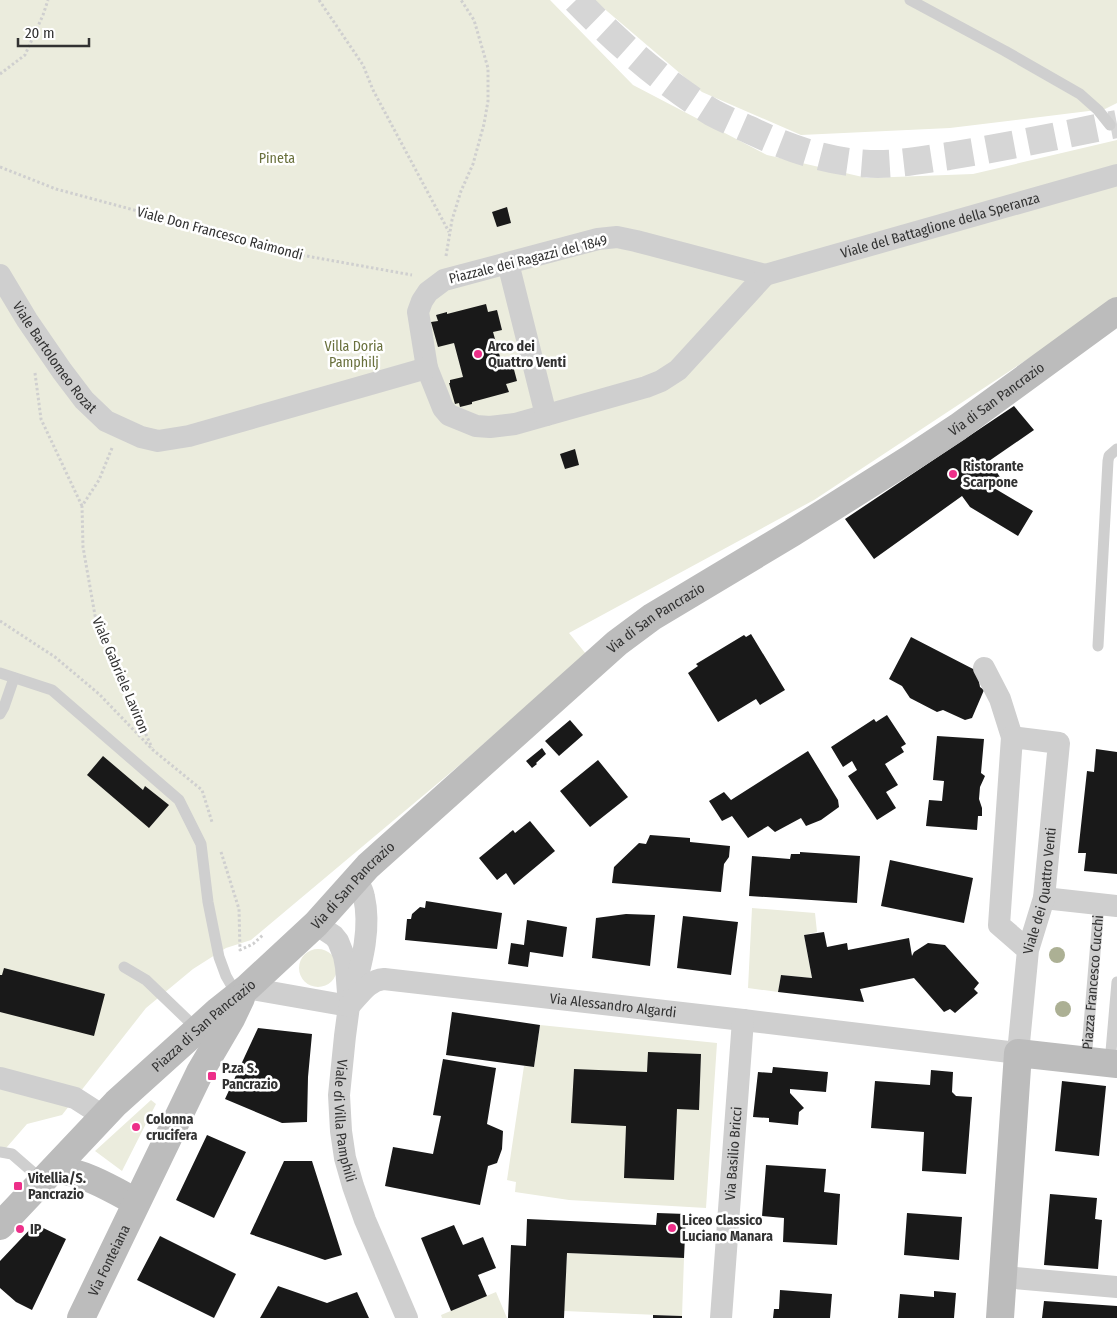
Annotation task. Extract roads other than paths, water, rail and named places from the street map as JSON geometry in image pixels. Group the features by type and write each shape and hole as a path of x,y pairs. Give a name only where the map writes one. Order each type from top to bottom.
{"street":[{"name":"Viale del Battaglione della Speranza","path":"765,275 1117,175"},
{"name":"Piazzale dei Ragazzi del 1849","path":"617,237 765,275 678,370 661,381 646,387 515,424 490,427 476,426 449,415 443,408 427,368 418,312 428,292 444,280 598,239 617,237"},
{"path":"508,263 546,415"},
{"name":"Viale Bartolomeo Rozat","path":"0,275 27,320 84,400 106,421 120,429 158,441 176,438 427,368"},
{"name":"Via di San Pancrazio","path":"242,991 316,924 368,866 636,628 912,458 958,427 1117,311"},
{"name":"Viale dei Quattro Venti","path":"984,668 1000,699 1012,738 999,925 1028,950 1044,898 1059,743 1012,738"},
{"path":"242,991 349,1006 364,950 367,919 364,894 356,878"},
{"name":"Piazza Francesco Cucchi","path":"1044,898 1108,906"},
{"name":"Viale di Villa Pamphili","path":"316,924 334,936 341,945 346,967 349,1006 339,1095 340,1131 345,1158 364,1220 407,1318"},
{"path":"1000,1318 1018,1054 1028,950"},
{"name":"Via Alessandro Algardi","path":"349,1006 369,985 379,980 384,980 743,1020 1018,1054"},
{"name":"Piazza di San Pancrazio","path":"0,1226 103,1116 197,1029 242,991"},
{"name":"Piazza di San Pancrazio","path":"136,1202 200,1072 231,1019 242,991"},
{"name":"Via Basilio Bricci","path":"721,1318 743,1020"},
{"path":"1018,1054 1104,1063"},
{"path":"0,1078 75,1098 103,1116"},
{"path":"49,1175 70,1171 136,1202"},
{"name":"Via Fonteiana","path":"81,1318 136,1202"},
{"path":"1003,1277 1117,1287"}],"lane":[{"path":"910,0 1072,89 1089,101 1110,125"},
{"path":"1098,646 1108,461 1109,456 1117,449"},
{"path":"0,673 52,690 179,800 201,844 208,902 219,958 226,976 242,991"},
{"path":"0,714 14,678"},
{"name":"Piazza Francesco Cucchi","path":"1104,1063 1108,906"},
{"path":"124,967 146,980 197,1029"},
{"name":"Piazza Francesco Cucchi","path":"1104,1063 1117,982"},
{"path":"0,1152 12,1154 49,1175"}],"tunnel":[{"path":"576,0 641,61 713,113 784,145 830,159 862,163 887,164 905,162 991,149 1117,124"}],"place":[{"name":"Arco dei Quattro Venti","path":"478,354"},
{"name":"Ristorante Scarpone","path":"953,474"},
{"name":"P.za S. Pancrazio","path":"212,1076"},
{"name":"Colonna crucifera","path":"136,1127"},
{"name":"Vitellia/S. Pancrazio","path":"18,1186"},
{"name":"Liceo Classico Luciano Manara","path":"672,1228"},
{"name":"IP","path":"20,1229"}],"park label":[{"name":"Pineta","path":"277,158"},
{"name":"Villa Doria Pamphilj","path":"354,354"}]}
